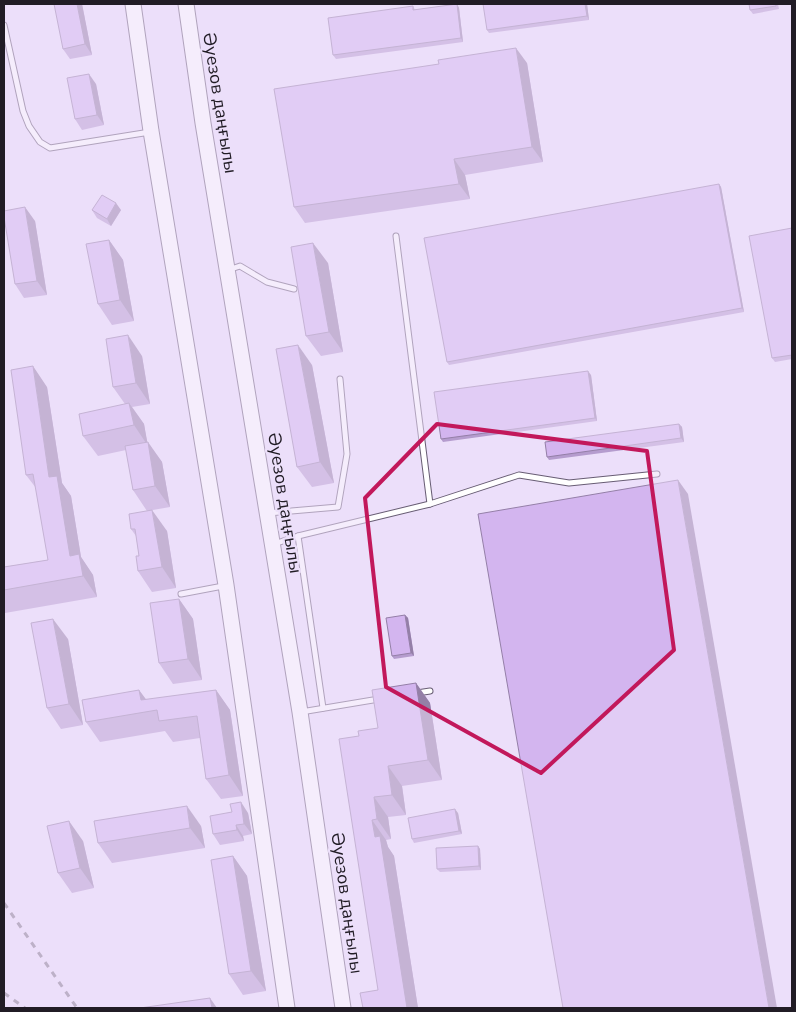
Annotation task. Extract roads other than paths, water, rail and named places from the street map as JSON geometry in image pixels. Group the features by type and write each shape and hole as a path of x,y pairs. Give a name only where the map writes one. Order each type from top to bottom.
{"main road":[{"path":"134,4 151,132 226,585 287,1008"},
{"name":"Әуезов даңғылы","path":"186,4 300,712 343,1008"}],"lane":[{"path":"4,25 24,112 29,126 40,142 50,148 151,132"},
{"path":"396,236 430,504"},
{"path":"228,271 240,266 267,282 294,289"},
{"path":"268,514 338,507 347,454 340,379"},
{"path":"273,545 298,536 430,504 519,475 569,483 657,474"},
{"path":"298,536 323,708"},
{"path":"181,594 226,585"},
{"path":"411,694 430,691"},
{"path":"300,712 382,699"}],"railway":[{"path":"4,903 77,1008"},
{"path":"4,993 25,1008"}]}
